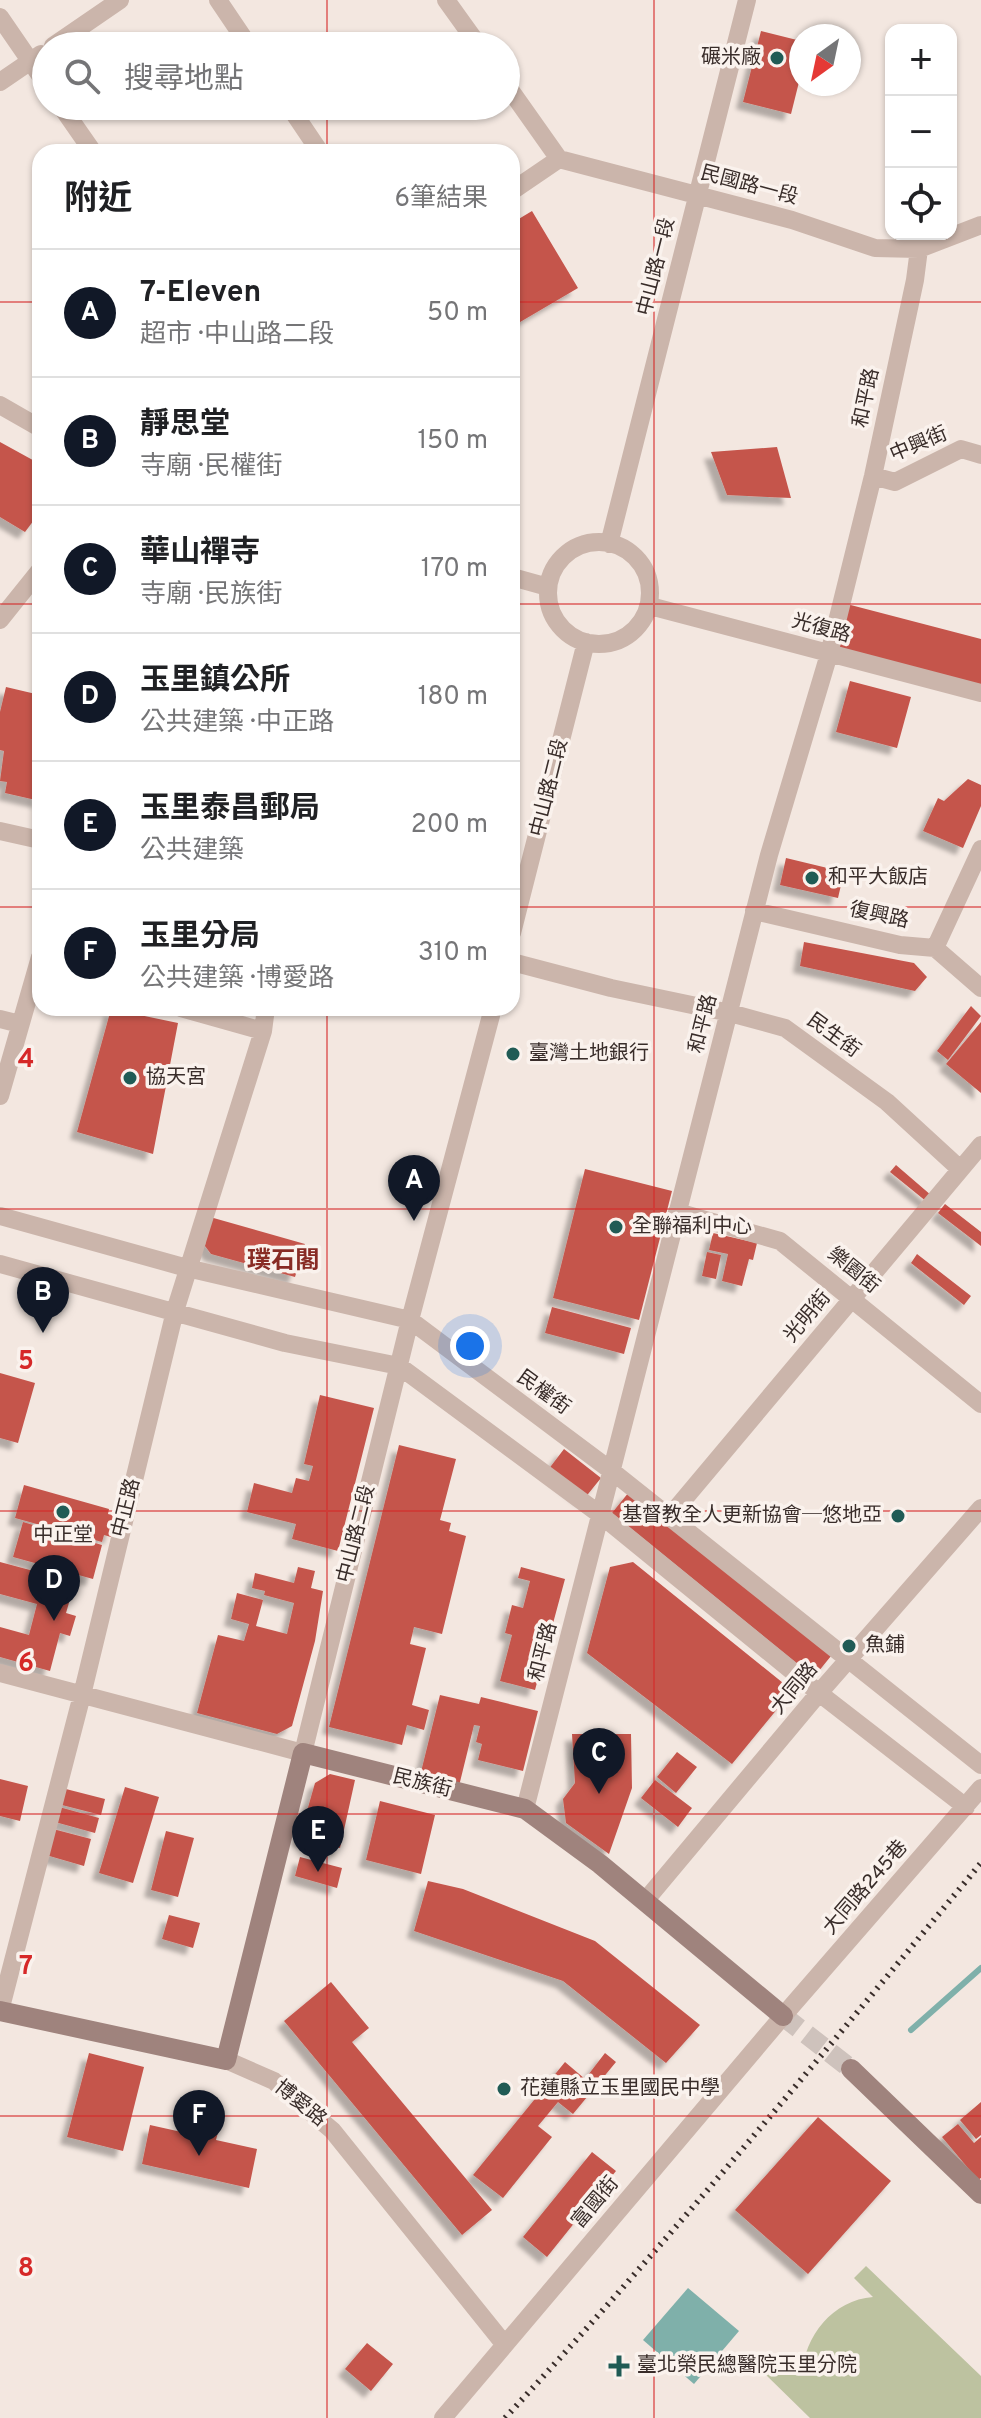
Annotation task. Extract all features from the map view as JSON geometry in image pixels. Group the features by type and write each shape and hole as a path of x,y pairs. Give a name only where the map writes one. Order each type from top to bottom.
{"street":[{"path":"73,32 120,0"},
{"path":"218,0 240,32"},
{"path":"446,0 469,32"},
{"name":"中山路一段","path":"609,544 747,0"},
{"path":"0,17 32,50"},
{"path":"0,82 32,60"},
{"path":"520,104 559,159 520,186"},
{"path":"71,120 87,144"},
{"path":"298,120 315,144"},
{"name":"民國路一段","path":"559,159 792,220 875,248 919,249 981,225"},
{"name":"和平路","path":"525,1809 754,911 829,654 873,476 919,249"},
{"path":"0,405 32,423"},
{"name":"中興街","path":"873,476 895,482 961,449 981,455"},
{"path":"587,544 609,544 628,551 640,564 647,579 650,606 637,627 624,638 608,644 575,639 557,622 547,599 554,567 565,555 587,544"},
{"path":"520,579 548,587"},
{"path":"0,619 32,580"},
{"name":"光復路","path":"650,606 981,693"},
{"name":"中山路二段","path":"520,902 586,642"},
{"path":"0,831 32,838"},
{"path":"981,849 935,948 981,988"},
{"name":"復興路","path":"754,911 900,945 935,948"},
{"name":"民生街","path":"520,964 785,1028 887,1102 960,1169"},
{"path":"0,1096 32,987"},
{"path":"210,1016 263,1031"},
{"name":"中正路","path":"0,2011 82,1695 175,1311 263,1031 265,1016"},
{"name":"中山路二段","path":"226,2060 410,1320 491,1016"},
{"path":"0,1019 20,1024"},
{"name":"光明街","path":"669,1517 981,1145"},
{"name":"樂園街","path":"677,1212 780,1241 981,1404"},
{"name":"民權街","path":"0,1216 187,1268 410,1320 613,1472 981,1765"},
{"path":"0,1264 285,1343 399,1366 602,1516 819,1693 966,1807"},
{"name":"大同路","path":"645,1901 819,1693 981,1508"},
{"name":"民族街","path":"0,1673 525,1809 645,1901 783,2016"},
{"name":"大同路245巷","path":"783,2016 981,1788"},
{"name":"博愛路","path":"0,2011 226,2060 274,2081 332,2130 505,2345"},
{"name":"富國街","path":"443,2418 783,2016"},
{"path":"851,2069 981,2194"}],"green space":[{"path":"866,2266 981,2376 981,2418 810,2418 764,2373 781,2355 802,2375 808,2347 823,2322 845,2305 873,2297 854,2278"}],"water":[{"path":"688,2288 739,2331 694,2384 643,2340"}],"building":[{"name":"碾米廠","path":"761,31 789,38 789,96 796,96 791,114 743,102"},
{"path":"532,211 578,288 520,322 520,218"},
{"path":"0,442 32,460 32,523 25,532 0,517"},
{"path":"777,447 791,498 727,495 711,452"},
{"path":"843,603 981,639 981,688 841,649 835,636"},
{"path":"850,681 911,697 897,748 836,732"},
{"path":"6,687 32,693 32,799 5,793 7,782 0,781 4,751 0,750 0,712"},
{"path":"968,779 981,785 981,806 963,848 923,831 938,798 944,801"},
{"name":"和平大飯店","path":"786,858 844,872 838,898 780,885"},
{"path":"804,942 914,963 927,977 915,991 800,966"},
{"path":"971,1006 981,1016 948,1060 937,1051"},
{"name":"協天宮","path":"109,1016 144,1016 178,1023 153,1154 77,1132"},
{"path":"981,1022 981,1093 946,1064"},
{"path":"896,1165 932,1196 927,1202 890,1172"},
{"name":"全聯福利中心","path":"585,1169 672,1191 639,1320 553,1298"},
{"path":"945,1204 981,1232 981,1246 938,1213"},
{"path":"210,1217 305,1244 295,1277 211,1254 205,1246"},
{"path":"713,1233 757,1243 742,1286 722,1281 728,1254 709,1250"},
{"path":"707,1252 721,1255 716,1279 702,1276"},
{"path":"917,1254 971,1296 964,1305 911,1263"},
{"path":"552,1307 631,1328 624,1354 545,1333"},
{"path":"0,1373 35,1383 18,1443 0,1438"},
{"path":"320,1395 374,1408 338,1551 292,1539 296,1524 247,1512 254,1483 292,1493 296,1478 309,1481 313,1466 304,1464"},
{"path":"399,1445 456,1459 440,1520 451,1523 449,1531 466,1536 442,1634 414,1627 410,1644 426,1648 412,1705 429,1710 424,1730 407,1725 402,1745 329,1727"},
{"path":"564,1449 601,1478 584,1499 548,1470"},
{"name":"中正堂","path":"24,1485 109,1509 108,1514 116,1516 111,1537 104,1535 102,1542 15,1518"},
{"path":"629,1492 831,1656 814,1677 612,1513"},
{"path":"23,1522 102,1545 93,1579 13,1557"},
{"path":"0,1562 75,1582 66,1613 76,1616 70,1636 60,1633 50,1671 0,1657 0,1627 29,1635 37,1604 0,1594"},
{"path":"633,1562 788,1687 783,1702 732,1764 587,1653 610,1567"},
{"path":"298,1567 315,1571 311,1588 323,1591 315,1641 292,1726 277,1734 197,1713 218,1635 244,1641 249,1624 231,1619 237,1593 263,1600 256,1626 287,1634 294,1603 264,1595 265,1591 252,1588 255,1573 294,1583"},
{"path":"521,1567 565,1579 535,1690 500,1681 512,1635 505,1633 512,1605 523,1608 530,1581 518,1578"},
{"path":"440,1695 479,1704 481,1697 538,1711 523,1771 478,1760 482,1744 476,1742 480,1726 474,1725 459,1786 420,1776"},
{"path":"572,1734 631,1734 632,1788 609,1854 566,1823 563,1799 575,1783"},
{"path":"677,1752 697,1767 676,1793 657,1777"},
{"path":"330,1774 355,1780 340,1848 299,1839 315,1783"},
{"path":"0,1779 28,1786 20,1821 0,1816"},
{"path":"655,1780 692,1808 678,1827 641,1798"},
{"path":"125,1787 159,1797 133,1883 99,1873"},
{"path":"62,1788 105,1799 101,1815 58,1804"},
{"path":"380,1801 435,1815 421,1874 366,1860"},
{"path":"59,1807 99,1818 95,1833 55,1822"},
{"path":"53,1829 91,1839 84,1866 46,1855"},
{"path":"166,1831 194,1838 178,1897 151,1890"},
{"path":"300,1857 342,1868 337,1888 295,1876"},
{"path":"428,1881 463,1889 595,1941 700,2025 666,2063 563,1981 414,1931"},
{"path":"169,1915 200,1923 193,1948 162,1939"},
{"path":"331,1982 369,2028 352,2042 492,2210 462,2235 284,2021"},
{"path":"89,2053 144,2067 123,2151 67,2137"},
{"path":"605,2053 616,2062 573,2114 558,2102 538,2126 552,2137 503,2198 473,2175 565,2062 585,2079"},
{"path":"981,2102 981,2135 976,2139 960,2120"},
{"path":"818,2117 891,2181 808,2274 735,2210"},
{"path":"188,2122 219,2128 216,2140 257,2149 249,2188 142,2164 150,2125 186,2133"},
{"path":"958,2124 974,2143 981,2137 981,2178 978,2180 942,2137"},
{"path":"592,2152 616,2171 547,2257 523,2237"},
{"path":"367,2343 393,2364 371,2391 345,2369"}],"waterway":[{"path":"911,2030 981,1968"}],"tunnel":[{"path":"783,2016 851,2069"}],"railway":[{"path":"505,2418 688,2213 981,1863"}],"place":[{"name":"碾米廠","path":"777,58"},
{"name":"和平大飯店","path":"812,878"},
{"name":"臺灣土地銀行","path":"513,1054"},
{"name":"協天宮","path":"130,1078"},
{"name":"7-Eleven","path":"414,1221"},
{"name":"全聯福利中心","path":"616,1227"},
{"name":"靜思堂","path":"43,1333"},
{"name":"中正堂","path":"63,1512"},
{"name":"基督教全人更新協會─悠地亞","path":"898,1516"},
{"name":"玉里鎮公所","path":"54,1621"},
{"name":"魚鋪","path":"849,1646"},
{"name":"華山禪寺","path":"599,1794"},
{"name":"玉里泰昌郵局","path":"318,1872"},
{"name":"花蓮縣立玉里國民中學","path":"504,2089"},
{"name":"玉里分局","path":"199,2156"},
{"name":"臺北榮民總醫院玉里分院","path":"619,2366"}],"district":[{"name":"璞石閣","path":"283,1262"}]}
